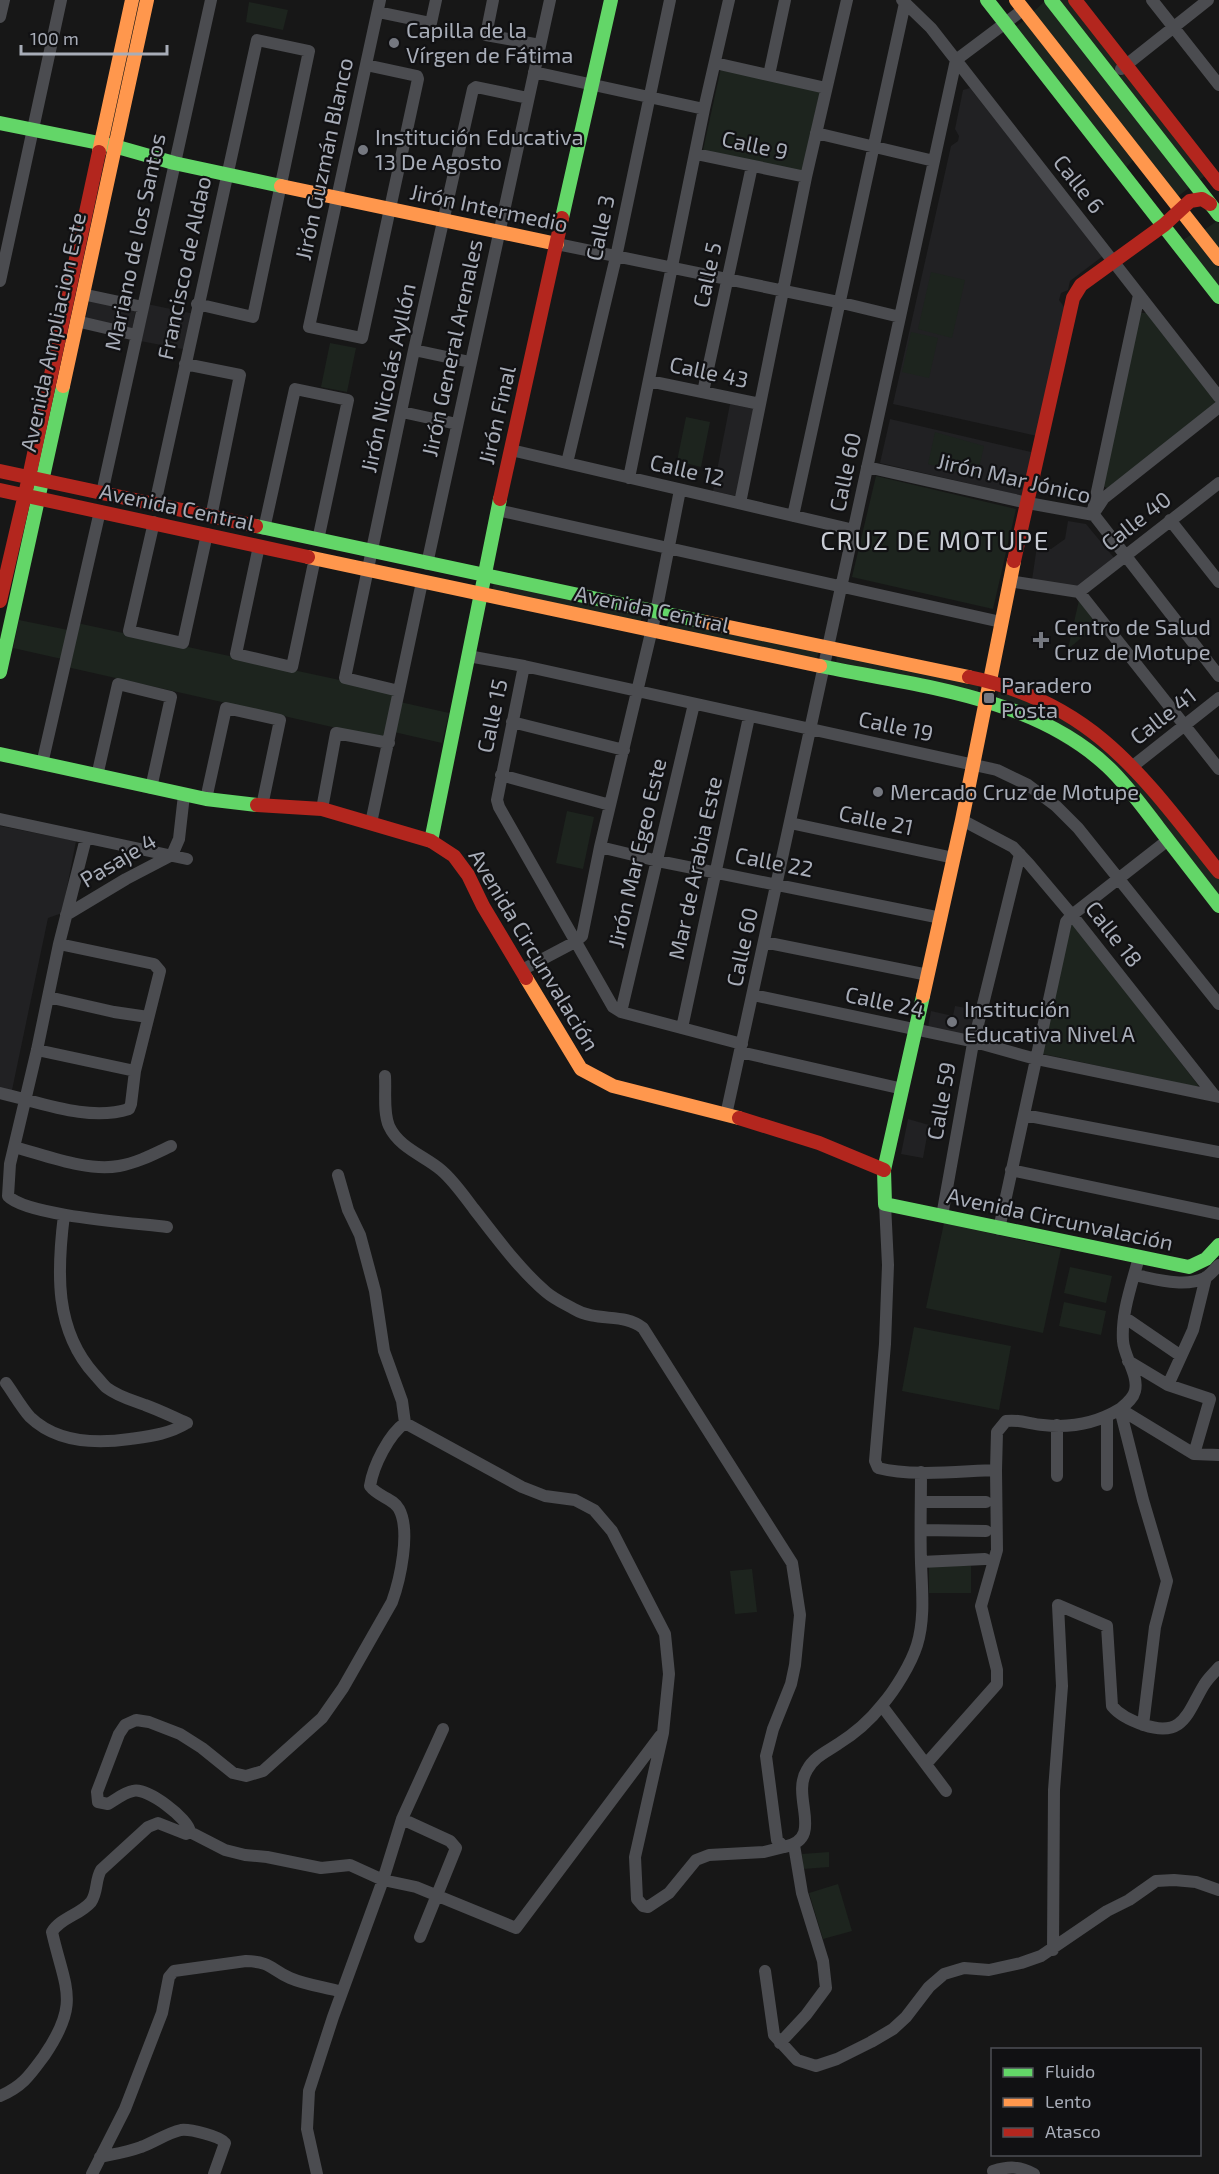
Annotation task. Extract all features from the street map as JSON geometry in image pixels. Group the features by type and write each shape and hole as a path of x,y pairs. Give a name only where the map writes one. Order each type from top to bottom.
{"main road":[{"name":"Avenida Ampliacion Este","path":"0,601 24,495 36,479 82,294 132,0"},
{"name":"Avenida Ampliacion Este","path":"0,672 39,498 36,479 107,145 147,0"},
{"name":"Jirón Final","path":"430,841 497,510 611,0"},
{"path":"987,0 1219,297"},
{"path":"1051,0 1216,206"},
{"path":"1075,0 1219,184"},
{"path":"1020,5 1219,259"},
{"name":"Jirón Intermedio","path":"0,123 107,145 174,164 557,244"},
{"path":"885,1204 884,1170 917,1031 962,820 1009,581 1073,298 1082,285 1181,212 1190,201 1202,199 1216,206"},
{"name":"Avenida Central","path":"0,471 427,564 989,681 1040,699 1060,709 1106,740 1133,766 1219,872"},
{"name":"Avenida Central","path":"0,490 422,582 985,700 1041,722 1084,747 1107,766 1130,790 1219,906"},
{"name":"Avenida Circunvalación","path":"0,754 206,799 262,806 322,809 430,841 454,856 468,875 483,906 581,1069 613,1086 726,1115 823,1144 884,1170"},
{"path":"437,810 454,856"},
{"name":"Avenida Circunvalación","path":"885,1204 1189,1267 1201,1262 1219,1245"}],"street":[{"path":"0,17 4,0"},
{"path":"0,281 61,0"},
{"name":"Mariano de los Santos","path":"102,493 210,0"},
{"path":"379,6 430,22 436,0"},
{"path":"493,0 486,34 540,45"},
{"name":"Jirón General Arenales","path":"427,564 550,0"},
{"name":"Calle 3","path":"567,463 616,257 670,0"},
{"path":"629,478 704,109 729,0"},
{"path":"769,75 785,0"},
{"path":"740,503 806,177 847,0"},
{"path":"1152,0 1219,85"},
{"path":"1110,76 1208,0"},
{"path":"793,516 904,1"},
{"name":"Calle 6","path":"904,1 931,28 1219,397"},
{"path":"956,60 1005,23 1020,5"},
{"name":"Jirón Guzmán Blanco","path":"379,6 309,327 362,338 390,209"},
{"name":"Francisco de Aldao","path":"155,504 197,304 257,40 309,51 282,186"},
{"name":"Calle 60","path":"726,1115 956,60"},
{"path":"715,63 826,88"},
{"path":"366,65 418,78 390,209"},
{"path":"534,72 704,109"},
{"name":"Jirón Nicolás Ayllón","path":"399,691 345,678 414,350 474,88 528,98"},
{"path":"816,133 934,161"},
{"name":"Calle 9","path":"696,154 806,177"},
{"name":"Calle 5","path":"703,392 752,166"},
{"path":"197,304 253,317 282,186"},
{"name":"Jirón Intermedio","path":"557,244 900,317"},
{"path":"82,294 143,307"},
{"path":"1093,515 1138,295"},
{"path":"76,321 136,336"},
{"path":"414,350 470,362"},
{"path":"185,364 240,375 211,517"},
{"name":"Calle 43","path":"649,381 759,404"},
{"path":"264,528 295,389 348,400 318,540"},
{"name":"Calle 40","path":"1093,515 1104,498 1219,407"},
{"path":"402,412 457,424"},
{"name":"Calle 12","path":"511,450 854,530"},
{"name":"Jirón Mar Jónico","path":"867,467 1093,515 1219,676"},
{"name":"Calle 40","path":"1079,592 1218,485"},
{"path":"522,970 582,936 600,847 656,612 680,490"},
{"path":"497,510 1001,622"},
{"path":"42,764 100,511"},
{"path":"1170,520 1219,582"},
{"path":"154,522 129,631 183,643 207,534"},
{"path":"259,546 236,654 292,667 315,558"},
{"path":"1009,581 1079,592 1219,769"},
{"path":"371,823 422,582"},
{"name":"Calle 19","path":"468,656 524,666 997,770 1028,785 1056,806 1078,828 1219,1004"},
{"name":"Calle 15","path":"524,666 497,800 613,1007 621,1012"},
{"path":"97,776 118,684 171,697 151,788"},
{"name":"Calle 41","path":"1133,766 1219,698"},
{"name":"Jirón Mar Egeo Este","path":"621,1012 694,704"},
{"path":"206,799 226,708 280,720 262,806"},
{"name":"Mar de Arabia Este","path":"682,1028 749,717"},
{"path":"512,722 624,750"},
{"path":"322,809 336,733 389,743"},
{"path":"501,775 610,805"},
{"name":"Pasaje 4","path":"66,915 172,855 179,839 184,795"},
{"path":"0,819 187,859"},
{"name":"Calle 18","path":"962,820 1013,846 1072,915 1216,1096"},
{"name":"Calle 21","path":"790,823 954,858"},
{"path":"86,838 59,944 26,1099 14,1147 5,1168 8,1196 13,1201 64,1215 167,1227"},
{"path":"999,1229 1066,922 1168,840"},
{"name":"Calle 22","path":"600,847 658,861 941,918"},
{"name":"Calle 59","path":"942,1216 969,1061 1020,854"},
{"path":"764,942 928,975"},
{"path":"0,1093 81,1113 121,1111 129,1109 131,1104 135,1071 160,971 154,964 59,944"},
{"name":"Calle 24","path":"753,995 975,1042 1036,1059 1216,1096"},
{"path":"48,997 148,1017"},
{"path":"621,1012 682,1028 741,1048 903,1089"},
{"path":"37,1050 135,1071"},
{"path":"385,1076 386,1110 388,1124 393,1132 421,1158 441,1170 547,1293 585,1315 621,1318 637,1323 643,1328 792,1563 800,1615 795,1665 791,1684 773,1729 766,1756 777,1840 789,1846 823,1961 826,1988 806,2015 780,2043"},
{"path":"1024,1115 1219,1152"},
{"path":"14,1147 95,1167 119,1166 171,1146"},
{"path":"1011,1170 1219,1214"},
{"path":"338,1175 348,1210 360,1235 375,1292 384,1351 402,1401 405,1423"},
{"path":"885,1204 888,1265 885,1344 875,1461 878,1468 921,1472 996,1470"},
{"path":"6,1383 35,1421 51,1431 76,1440 106,1442 161,1434 173,1432 187,1423 147,1405 125,1399 107,1388 84,1363 72,1343 64,1318 60,1294 60,1250 64,1215"},
{"path":"926,1764 997,1684 997,1670 981,1606 998,1551 997,1432 1006,1421 1016,1419 1042,1425 1073,1426 1107,1417 1131,1400 1135,1391 1135,1381 1124,1351 1124,1317 1139,1257"},
{"path":"1135,1275 1168,1281 1192,1282 1206,1277 1219,1265"},
{"path":"1168,1385 1193,1329 1206,1277"},
{"path":"1124,1317 1181,1356"},
{"path":"1128,1361 1168,1385 1210,1399 1194,1454"},
{"path":"1120,1409 1194,1454 1219,1455"},
{"path":"1120,1409 1143,1500 1167,1581 1155,1627 1143,1725"},
{"path":"1107,1417 1107,1485"},
{"path":"405,1423 522,1487 545,1496 575,1500 594,1510 612,1531 664,1634 669,1674 663,1732 635,1857 637,1899 643,1906 648,1907 659,1901 683,1878 696,1860 710,1855 764,1852 789,1846 803,1838 806,1826 801,1784 807,1770 819,1755 839,1744 882,1706 896,1686 916,1648 921,1629 923,1605 921,1472"},
{"path":"190,1832 188,1825 167,1806 141,1790 132,1791 108,1804 98,1802 97,1792 119,1734 125,1725 136,1720 149,1722 180,1734 233,1773 246,1776 263,1771 322,1718 358,1663 392,1602 396,1589 404,1540 399,1510 370,1486 372,1475 395,1430 405,1423"},
{"path":"1057,1425 1057,1476"},
{"path":"921,1502 986,1502"},
{"path":"921,1530 986,1531"},
{"path":"921,1562 985,1559"},
{"path":"1053,1950 1054,1790 1062,1686 1058,1605 1107,1626 1113,1706 1120,1715 1143,1725 1162,1730 1177,1725 1185,1719 1207,1680 1219,1667"},
{"path":"882,1706 946,1791"},
{"path":"317,2174 307,2129 309,2091 402,1819 443,1729"},
{"path":"0,2096 20,2086 32,2073 59,2034 66,2018 66,1982 52,1932 55,1927 80,1912 91,1902 101,1870 148,1827 158,1823 186,1834 190,1832 225,1850 244,1855 267,1857 321,1868 350,1865 383,1880 416,1887 516,1928 663,1732"},
{"path":"402,1819 450,1841 455,1846 455,1854 420,1937"},
{"path":"765,1971 774,2035 798,2060 816,2066 871,2042 893,2029 906,2017 929,1987 944,1974 964,1968 989,1970 1021,1963 1053,1950 1107,1911 1130,1900 1156,1881 1196,1882 1219,1890"},
{"path":"92,2174 125,2109 162,2013 169,1977 174,1971 252,1961 272,1965 292,1979 342,1992"},
{"path":"100,2157 142,2147 175,2132 190,2131 217,2137 225,2144 214,2174"},
{"path":"993,2171 1006,2167 1021,2167 1034,2174"}],"shaded area":[{"path":"1056,0 1068,0 1120,64 1112,71"},
{"path":"1045,1 1190,187 1176,198 1032,13"},
{"path":"249,2 288,10 283,30 246,22"},
{"path":"1026,19 1133,160 1126,168 1015,27"},
{"path":"721,68 820,91 802,172 703,150"},
{"path":"1125,72 1207,175 1197,181 1118,79"},
{"path":"970,88 1103,256 1070,281 1068,290 1061,293 1059,300 1065,308 1037,436 893,404 951,146 958,141 959,136 955,129 963,90"},
{"path":"1217,221 1219,224 1219,249 1204,230"},
{"path":"1192,234 1219,268 1219,286 1183,240"},
{"path":"931,272 965,280 952,338 918,329"},
{"path":"90,299 136,308 132,330 85,321"},
{"path":"147,304 195,314 188,350 140,341"},
{"path":"1135,313 1147,313 1217,403 1110,490 1098,483"},
{"path":"911,332 938,338 929,378 902,372"},
{"path":"330,343 356,348 347,392 321,387"},
{"path":"730,404 754,409 736,496 713,491"},
{"path":"686,417 710,422 701,467 677,461"},
{"path":"890,419 1031,452 1023,496 880,463"},
{"path":"935,432 984,446 977,477 928,464"},
{"path":"876,476 1016,509 993,609 852,577"},
{"path":"1068,521 1086,524 1115,559 1078,590 1032,580 1037,546 1051,549 1065,539"},
{"path":"494,582 643,613 640,624 492,590"},
{"path":"1079,600 1097,625 1068,649"},
{"path":"669,619 819,651 816,661 666,628"},
{"path":"19,620 68,630 62,659 13,648"},
{"path":"77,623 395,692 385,739 67,667"},
{"path":"837,654 979,684 977,696 836,664"},
{"path":"999,689 1039,702 1120,757 1219,878 1219,899 1126,781 996,702"},
{"path":"400,702 449,713 442,743 394,732"},
{"path":"567,811 594,817 583,869 556,863"},
{"path":"0,826 76,841 62,913 48,918 11,1095 0,1092"},
{"path":"1072,922 1198,1085 1197,1087 1039,1053"},
{"name":"Institución Educativa Nivel A","path":"955,1006 977,1010 972,1037 928,1027 931,1011 953,1016"},
{"path":"908,1119 929,1125 923,1158 901,1154"},
{"path":"944,1223 1061,1249 1043,1333 926,1308"},
{"path":"1070,1267 1112,1276 1106,1303 1064,1293"},
{"path":"1064,1302 1106,1311 1101,1335 1059,1326"},
{"path":"914,1327 1011,1346 999,1410 902,1391"},
{"path":"929,1566 971,1566 971,1593 929,1593"},
{"path":"752,1569 757,1612 735,1614 730,1571"},
{"path":"829,1852 829,1867 803,1869 802,1854"},
{"path":"838,1884 852,1931 823,1939 809,1893"}],"traffic: fast":[{"path":"562,218 611,0"},
{"path":"987,0 1219,297"},
{"path":"1051,0 1219,215"},
{"path":"0,123 114,146 174,163 281,186"},
{"path":"0,672 63,386"},
{"path":"431,841 500,499"},
{"path":"256,526 705,622"},
{"path":"820,666 972,697 1045,724 1078,743 1108,767 1128,788 1219,906"},
{"path":"0,754 206,799 257,805"},
{"path":"923,996 884,1170 885,1204 1189,1267 1206,1259 1219,1245"}],"traffic: slow":[{"path":"99,152 132,0"},
{"path":"63,386 147,0"},
{"path":"1016,0 1219,259"},
{"path":"281,186 557,244"},
{"path":"308,557 820,666"},
{"path":"923,996 962,820 1014,561"},
{"path":"705,622 969,677"},
{"path":"526,978 581,1069 613,1086 739,1118"}],"traffic: jam":[{"path":"1075,0 1219,184"},
{"path":"0,601 99,152"},
{"path":"1014,561 1073,298 1081,285 1164,225 1190,201 1202,199 1210,204"},
{"path":"500,499 562,218"},
{"path":"0,471 256,526"},
{"path":"0,490 308,557"},
{"path":"969,677 1013,689 1051,705 1084,725 1140,776 1219,872"},
{"path":"257,805 322,809 431,841 454,856 468,875 483,906 526,978"},
{"path":"739,1118 819,1143 884,1170"}],"place":[{"name":"Capilla de la Vírgen de Fátima","path":"394,43"},
{"name":"Institución Educativa 13 De Agosto","path":"363,150"},
{"name":"Centro de Salud Cruz de Motupe","path":"1041,640"},
{"name":"Paradero Posta","path":"989,698"},
{"name":"Mercado Cruz de Motupe","path":"878,792"},
{"name":"Institución Educativa Nivel A","path":"952,1022"}],"district":[{"name":"CRUZ DE MOTUPE","path":"935,541"}]}
